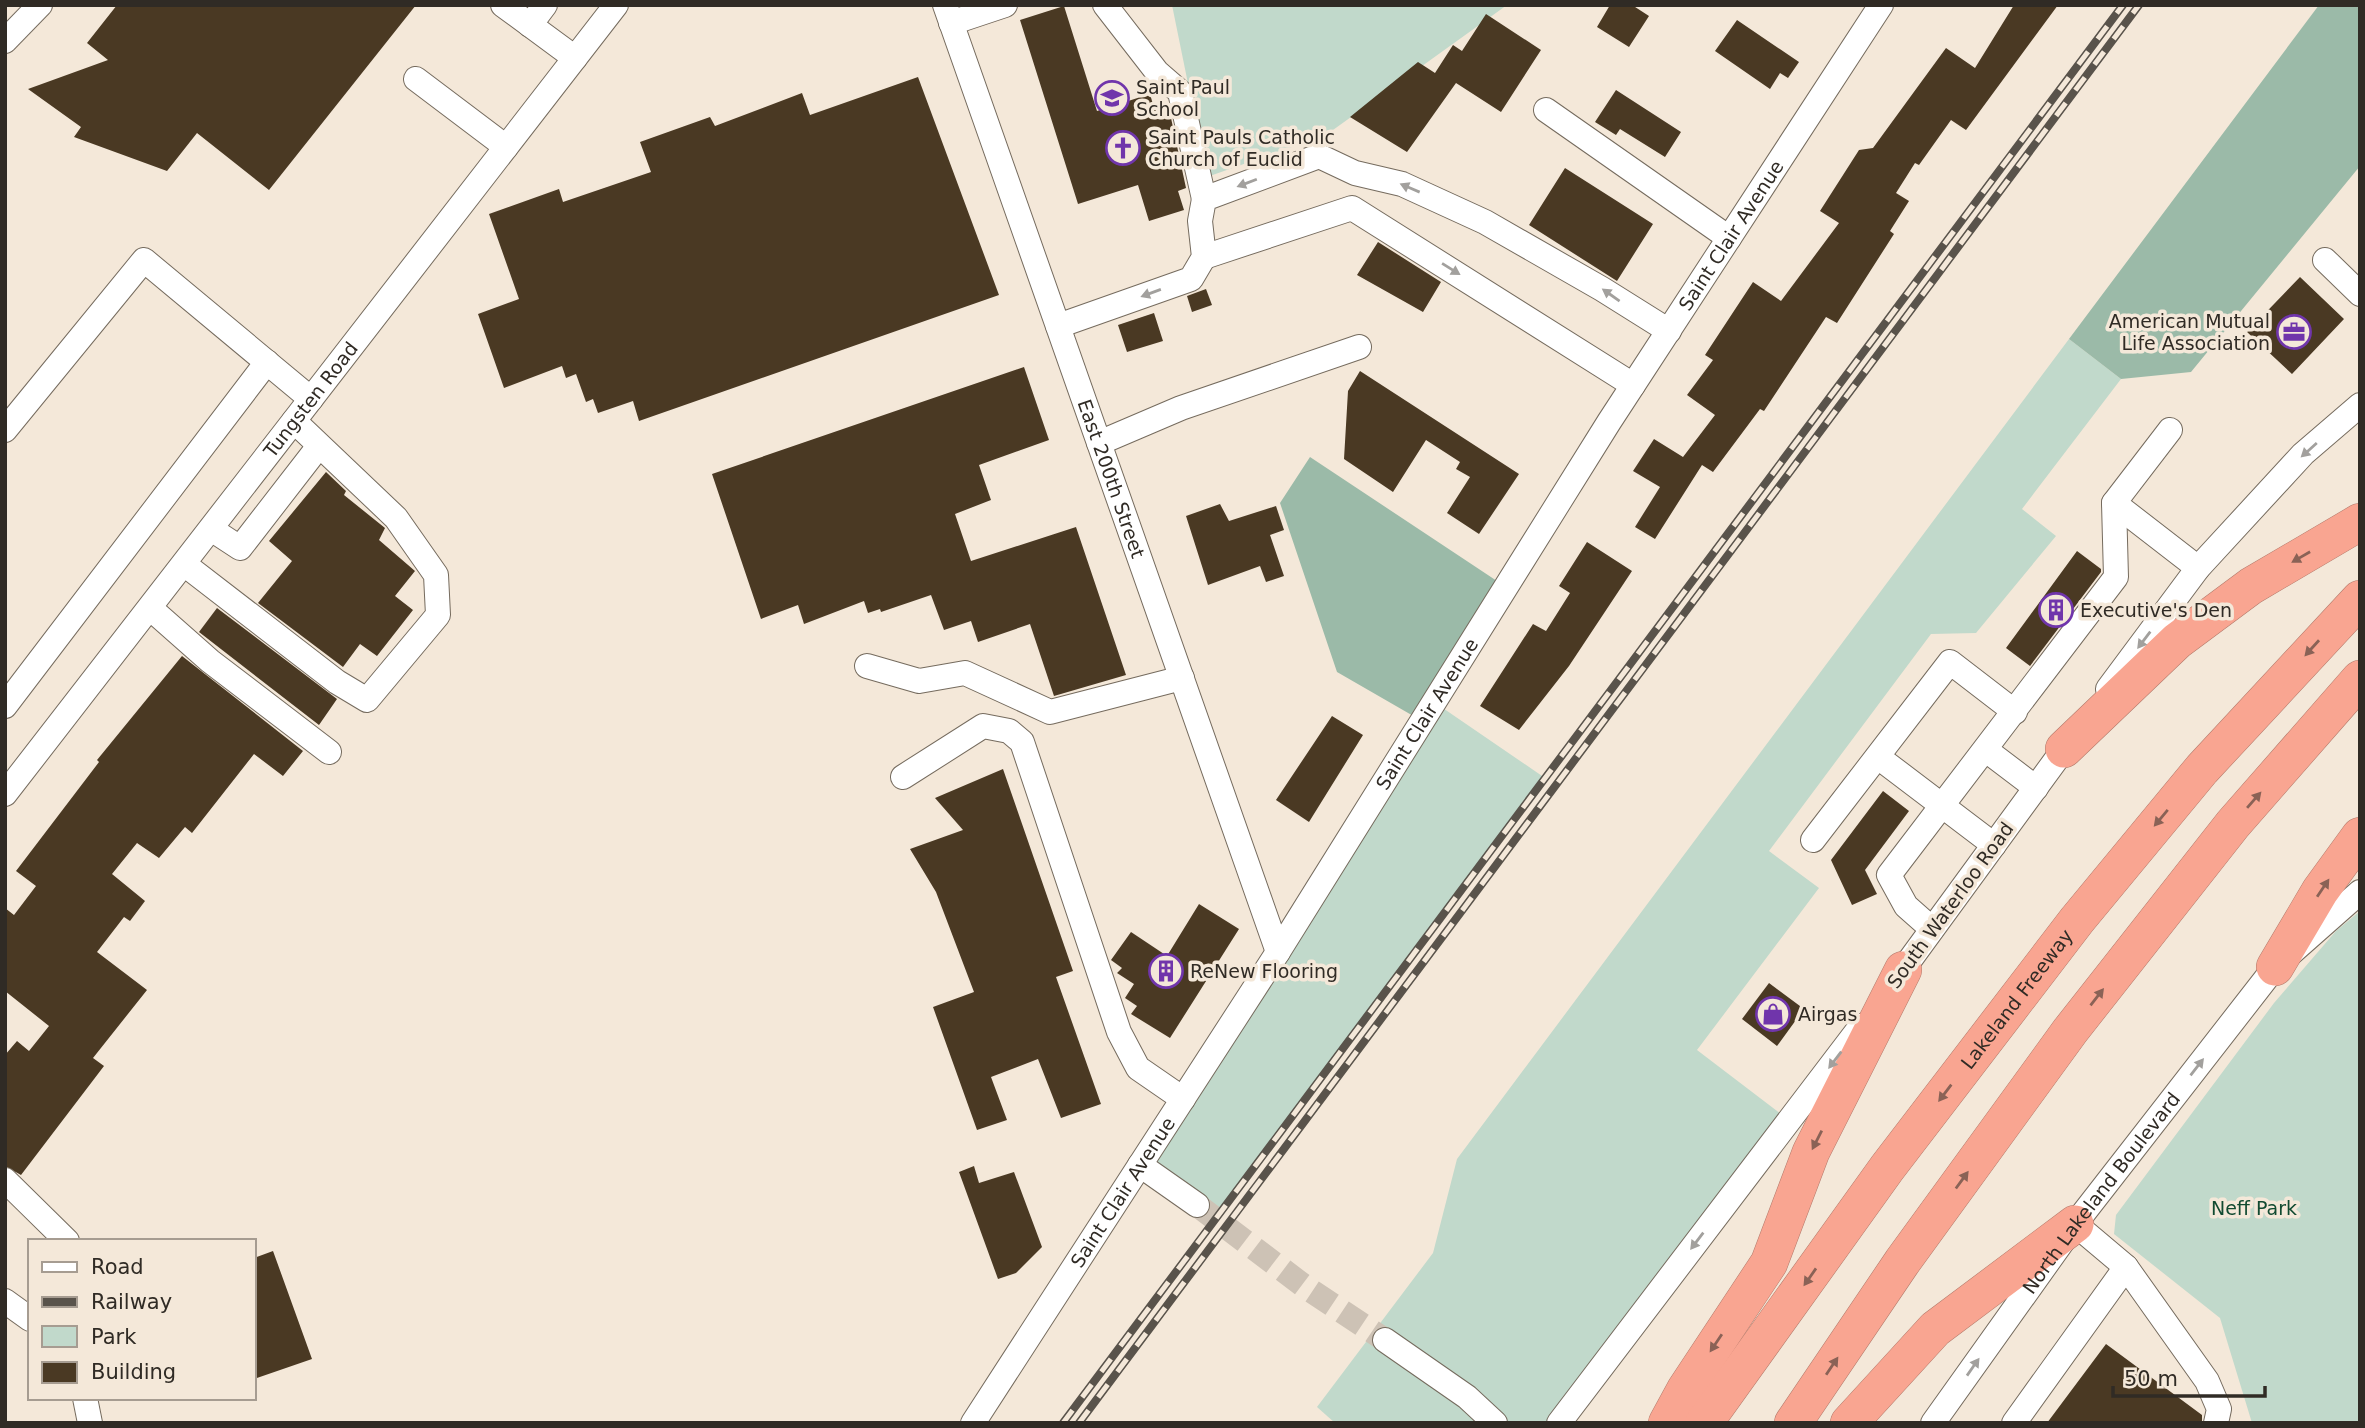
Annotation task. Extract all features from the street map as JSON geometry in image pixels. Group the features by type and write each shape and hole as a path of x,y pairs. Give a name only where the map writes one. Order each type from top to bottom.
{"highway":[{"path":"2064,749 2177,640 2251,586 2360,522"},
{"name":"Lakeland Freeway","path":"1704,1423 1887,1168 2077,919 2202,769 2360,599"},
{"path":"1793,1423 1902,1262 2070,1031 2233,824 2360,679"},
{"path":"2275,967 2320,891 2360,836"},
{"path":"1667,1423 1769,1263 1811,1152 1903,970"},
{"path":"1849,1423 1934,1329 2074,1224"}],"street":[{"path":"5,41 40,5"},
{"path":"503,5 575,58"},
{"path":"530,25 545,5"},
{"name":"Tungsten Road","path":"5,794 615,5"},
{"path":"948,14 1005,5"},
{"path":"1058,326 1191,279 1204,257 1200,221 1204,199 1184,100 1105,5"},
{"name":"Saint Clair Avenue","path":"973,1423 1278,952 1633,385 1881,5"},
{"name":"East 200th Street","path":"948,14 1278,952"},
{"path":"416,79 506,147"},
{"path":"1546,110 1729,238"},
{"path":"1204,199 1319,156 1355,173 1402,184 1485,222 1602,289 1668,331"},
{"path":"1352,208 1355,173"},
{"path":"1204,257 1352,208"},
{"path":"1352,208 1633,385"},
{"path":"2325,260 2360,294"},
{"path":"5,430 144,261 311,399"},
{"path":"1099,443 1181,408 1359,347"},
{"path":"5,706 267,362"},
{"name":"South Waterloo Road","path":"1559,1423 1903,970 2198,568 2303,454 2360,405"},
{"path":"184,564 337,682 367,700 438,615 436,575 396,518 294,421"},
{"path":"1932,929 1906,906 1889,875 2116,577 2114,503 2170,430"},
{"path":"211,529 240,548 319,446"},
{"path":"2114,503 2198,568"},
{"path":"150,608 210,661 329,752"},
{"path":"1814,840 1950,662 2015,712"},
{"path":"867,666 919,681 965,673 1049,712 1181,678"},
{"path":"903,777 983,726 1009,731 1022,742 1119,1032 1138,1068 1183,1099"},
{"path":"1986,750 2036,788"},
{"path":"1878,757 1994,845"},
{"name":"North Lakeland Boulevard","path":"1933,1423 2074,1224 2275,967 2360,892"},
{"path":"1140,1165 1197,1205"},
{"path":"5,1180 66,1239"},
{"path":"2074,1224 2126,1267 2207,1381 2219,1409 2216,1423"},
{"path":"2014,1423 2126,1267"},
{"path":"5,1301 28,1318"},
{"path":"1385,1340 1467,1397 1495,1423"},
{"path":"85,1400 90,1423"}],"green space":[{"path":"1172,5 1507,5 1326,135 1207,177"},
{"path":"2319,5 2360,5 2360,166 2191,372 2121,379 2069,339"},
{"path":"2069,339 2121,379 2022,509 2056,536 1976,633 1931,634 1769,851 1819,888 1697,1050 1789,1120 1559,1423 1335,1423 1317,1407 1433,1253 1457,1159"},
{"path":"1310,457 1506,587 1422,721 1337,672 1280,503"},
{"path":"1434,702 1545,778 1216,1219 1140,1165"},
{"name":"Neff Park","path":"2360,911 2360,1423 2252,1423 2220,1318 2114,1234 2116,1215 2274,1003 2336,931"}],"building":[{"path":"117,5 416,5 269,190 197,133 167,171 74,137 81,127 28,89 108,60 87,43"},
{"path":"1610,5 1632,5 1649,16 1629,47 1597,27"},
{"path":"2014,5 2058,5 1966,130 1951,120 1919,165 1915,163 1896,193 1909,201 1890,231 1894,234 1837,323 1826,317 1764,411 1760,409 1713,472 1702,465 1655,539 1635,527 1660,487 1633,471 1654,439 1683,457 1715,415 1687,395 1713,360 1705,355 1753,282 1781,301 1839,223 1820,211 1859,150 1873,148 1946,48 1975,68"},
{"name":"Saint Pauls Catholic Church of Euclid","path":"1064,6 1097,111 1150,94 1154,108 1168,104 1186,188 1178,191 1184,210 1149,221 1138,185 1078,204 1020,20"},
{"path":"1486,14 1541,50 1501,112 1456,83 1407,152 1350,117 1418,62 1435,73 1453,45 1462,51"},
{"path":"1737,20 1799,62 1788,78 1780,73 1770,89 1715,51"},
{"path":"918,77 999,295 639,421 633,401 598,413 593,399 586,402 576,374 566,378 562,366 504,388 478,314 519,299 489,214 559,189 563,202 651,172 640,142 710,117 715,126 802,93 810,115"},
{"path":"1616,90 1681,132 1665,157 1620,129 1616,135 1595,122"},
{"path":"1565,168 1653,224 1617,281 1529,225"},
{"path":"1378,242 1441,282 1423,312 1357,275"},
{"path":"2300,277 2344,319 2292,374 2247,332"},
{"path":"1206,289 1212,305 1192,312 1187,296"},
{"path":"1154,313 1163,341 1127,352 1118,325"},
{"path":"1024,367 1049,440 979,465 991,500 955,514 971,561 1076,527 1126,675 1054,696 1030,624 978,642 971,621 944,630 931,595 881,612 880,609 868,613 864,601 804,624 798,605 761,619 712,474"},
{"path":"1360,371 1519,474 1479,534 1447,513 1470,477 1456,469 1460,462 1426,440 1393,492 1344,459 1348,391"},
{"path":"326,472 346,491 344,495 385,528 379,540 415,571 395,596 413,610 377,656 360,644 343,667 258,603 292,561 269,541"},
{"path":"1220,504 1229,521 1276,506 1284,530 1270,535 1284,576 1266,582 1260,566 1208,585 1186,516"},
{"path":"1587,542 1632,571 1569,666 1519,730 1480,706 1533,624 1546,631 1570,593 1559,586"},
{"name":"Executive's Den","path":"2077,551 2101,569 2101,572 2030,666 2006,648"},
{"path":"217,608 337,699 319,725 199,632"},
{"path":"182,656 303,751 283,776 254,754 192,833 185,827 159,858 137,843 112,874 145,901 130,921 124,917 97,952 147,990 93,1058 104,1066 21,1175 5,1166 5,1055 17,1041 29,1051 49,1026 5,991 5,908 14,915 36,886 16,871 99,762 97,760"},
{"path":"1332,716 1363,735 1309,822 1276,800"},
{"path":"1003,769 1073,971 1056,977 1101,1104 1061,1118 1038,1059 991,1077 1007,1120 977,1130 933,1007 974,992 936,892 910,849 963,830 935,798"},
{"path":"1883,791 1909,811 1865,870 1877,894 1852,905 1831,860"},
{"name":"ReNew Flooring","path":"1199,904 1239,929 1170,1038 1131,1014 1137,1006 1125,998 1134,984 1117,973 1122,968 1111,960 1131,932 1167,956"},
{"name":"Airgas","path":"1769,983 1804,1009 1777,1046 1742,1019"},
{"path":"974,1166 979,1183 1014,1172 1042,1247 1016,1273 998,1279 959,1172"},
{"path":"273,1251 312,1359 256,1378 256,1257"},
{"path":"2106,1344 2202,1415 2202,1423 2047,1423"}],"tunnel":[{"path":"1197,1205 1304,1286 1385,1340"}],"railway":[{"path":"1063,1423 2123,5"},
{"path":"1079,1423 2139,5"}],"place":[{"name":"Saint Paul School","path":"1112,98"},
{"name":"Saint Pauls Catholic Church of Euclid","path":"1123,148"},
{"name":"American Mutual Life Association","path":"2294,332"},
{"name":"Executive's Den","path":"2056,610"},
{"name":"ReNew Flooring","path":"1166,971"},
{"name":"Airgas","path":"1773,1014"}]}
